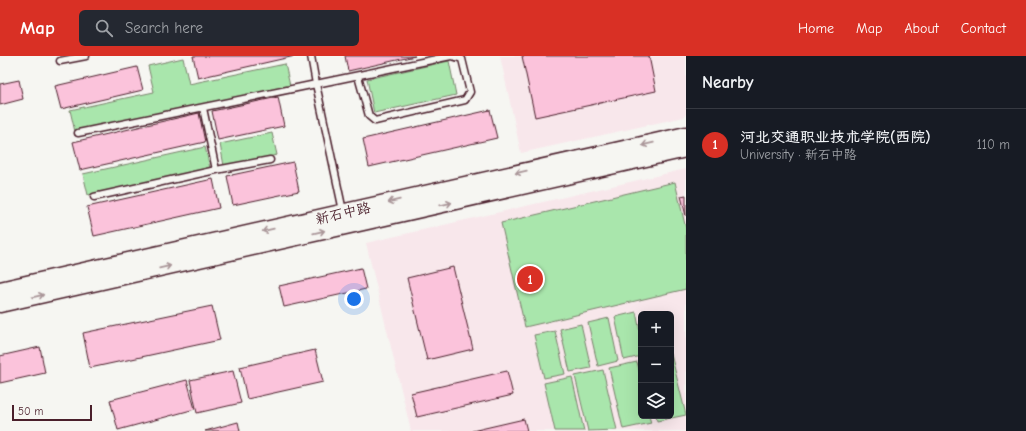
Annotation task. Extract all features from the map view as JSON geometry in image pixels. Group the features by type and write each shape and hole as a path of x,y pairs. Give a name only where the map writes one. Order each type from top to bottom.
{"main road":[{"name":"新石中路","path":"0,290 686,135"},
{"name":"新石中路","path":"0,304 686,149"}],"lane":[{"path":"60,61 86,56"},
{"path":"311,56 343,213"},
{"path":"78,133 452,56 462,59 470,92 465,100 375,121 369,116 358,76"},
{"path":"203,108 216,170"},
{"path":"94,197 216,170 270,160"}],"shaded area":[{"path":"500,56 686,56 686,114 684,117 521,153"},
{"path":"686,169 686,431 411,431 366,243"}],"green space":[{"path":"183,58 189,84 285,64 290,86 75,132 70,110 154,92 148,66"},
{"path":"449,61 456,95 374,113 367,79"},
{"path":"272,133 277,155 224,166 220,144"},
{"path":"205,147 210,168 88,195 83,174"},
{"path":"675,182 686,229 686,289 525,327 501,223"},
{"path":"636,312 638,322 638,357 624,360 615,317"},
{"path":"609,318 618,361 598,366 588,323"},
{"path":"581,324 591,368 570,372 560,329"},
{"path":"555,331 565,374 544,378 534,335"},
{"path":"637,362 638,419 650,419 651,423 623,429 609,368"},
{"path":"674,366 686,415 674,417"},
{"path":"603,370 617,430 588,431 575,376"},
{"path":"572,377 584,431 555,431 544,383"},
{"path":"657,419 667,419 657,421"}],"building":[{"path":"193,56 295,56 198,78"},
{"path":"345,56 415,56 348,71"},
{"path":"522,56 649,56 656,91 535,117"},
{"path":"137,67 143,90 61,109 55,86"},
{"path":"19,80 23,99 0,105 0,84"},
{"path":"278,97 284,126 218,140 212,111"},
{"path":"490,110 497,138 369,167 363,139"},
{"path":"199,113 205,142 80,170 73,142"},
{"path":"293,162 299,191 233,205 227,176"},
{"path":"213,179 219,208 94,236 87,207"},
{"path":"686,195 686,216 681,196"},
{"path":"453,267 473,349 427,360 407,278"},
{"path":"361,268 366,289 284,307 279,286"},
{"path":"212,306 220,340 90,368 83,333"},
{"path":"40,347 45,373 0,383 0,356"},
{"path":"315,350 323,382 247,399 240,367"},
{"path":"233,371 241,403 197,413 190,380"},
{"path":"507,371 513,395 417,417 411,393"},
{"path":"187,380 195,409 118,430 110,400"},
{"path":"524,419 527,431 472,431"},
{"path":"238,422 240,431 205,431"}],"place":[{"name":"河北交通职业技术学院(西院)","path":"530,279"}]}
